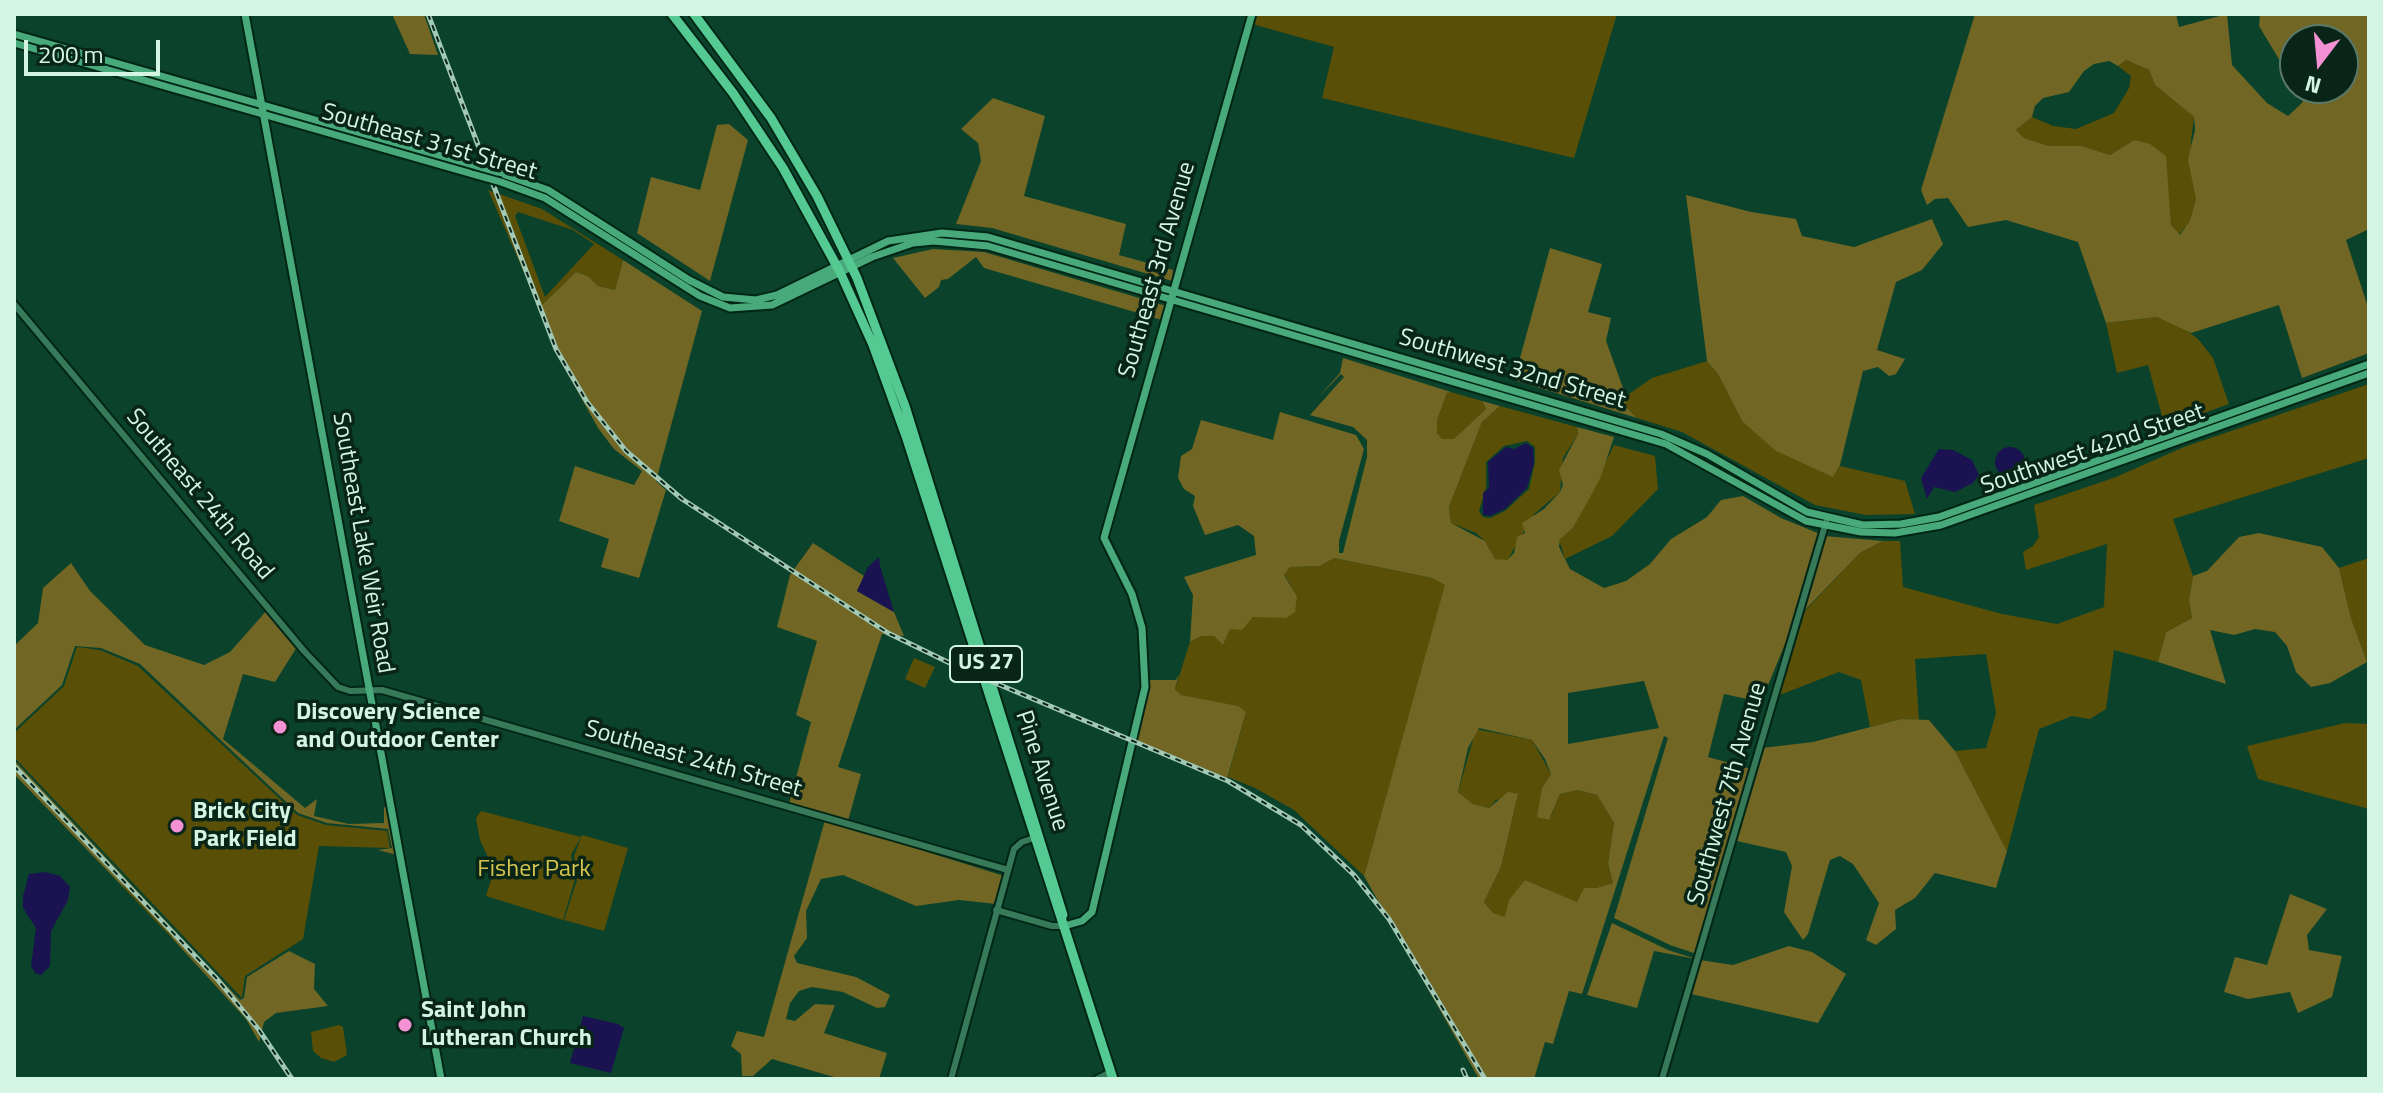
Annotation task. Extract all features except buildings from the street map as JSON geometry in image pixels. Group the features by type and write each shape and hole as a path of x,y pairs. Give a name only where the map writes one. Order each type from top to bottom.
{"highway":[{"name":"US 27","path":"672,14 740,103 786,174 838,269 885,377 928,493"},
{"name":"US 27","path":"694,14 779,130 851,262 885,347 928,493"},
{"path":"740,103 765,130 779,130"},
{"name":"Pine Avenue","path":"928,493 1112,1076"}],"main road":[{"name":"Southeast Lake Weir Road","path":"245,14 441,1079"},
{"name":"Southeast 3rd Avenue","path":"1064,926 1082,921 1092,912 1145,687 1142,628 1132,594 1104,538 1252,14"},
{"name":"Southeast 31st Street","path":"14,34 497,172 548,190 689,280 723,297 756,300 777,295 838,269"},
{"name":"Southeast 31st Street","path":"14,43 501,182 545,198 693,292 730,308 772,305 851,262"},
{"name":"Southwest 32nd Street","path":"851,262 888,241 923,234 963,233 1661,434 1707,454 1826,523"},
{"name":"Southwest 42nd Street","path":"1826,523 1881,525 1939,517 2369,364"},
{"name":"Southwest 42nd Street","path":"1826,523 1879,533 1941,525 2107,469 2369,373"}],"street":[{"name":"Southeast 24th Road","path":"14,304 313,660 338,687 367,690"},
{"name":"Southwest 7th Avenue","path":"1662,1079 1826,523"},
{"name":"Southeast 24th Street","path":"367,690 382,690 1008,870"},
{"path":"951,1079 1014,849 1037,838"},
{"path":"996,910 1052,926 1064,926"},
{"path":"1097,1079 1112,1076"}],"green space":[{"path":"1255,14 1617,14 1574,158 1322,98 1334,47 1252,24"},
{"path":"2126,60 2149,70 2155,85 2194,117 2191,141 2196,199 2190,220 2179,235 2171,225 2166,193 2134,140 2110,155 2082,146 2049,146 2024,138 2016,130 2032,117 2053,126 2076,129 2114,113 2129,88 2131,76 2118,66"},
{"path":"488,190 542,209 623,260 615,290 598,286 588,276 576,272 542,305 541,311","holes":["518,212 573,230 594,244 545,297 515,216"]},
{"path":"2157,317 2182,327 2198,339 2213,358 2229,404 2165,427 2148,365 2117,373 2106,323"},
{"path":"1707,361 1718,374 1742,421 1832,476 1840,466 1905,481 1915,514 1866,515 1815,505 1682,432 1637,418 1626,407 1626,396 1652,378"},
{"path":"2369,384 2369,458 2173,519 2193,576 2189,600 2192,618 2166,632 2158,662 2114,650 2106,709 2090,719 2072,716 2039,729 2007,851 1955,751 1986,748 1996,713 1986,654 1915,659 1919,720 1901,719 1870,727 1861,680 1839,672 1777,696 1802,614 1860,553 1883,541 1900,541 1903,587 2002,614 2057,624 2104,607 2107,544 2026,570 2023,552 2033,546 2039,537 2034,505 2116,477 2184,447"},
{"path":"1447,393 1482,401 1486,409 1454,440 1442,439 1437,433 1437,420"},
{"path":"1500,406 1577,427 1578,434 1563,458 1560,492 1533,515 1507,561 1495,559 1485,541 1476,533 1451,523 1449,507 1482,422","holes":["1527,441 1535,447 1529,489 1505,511 1490,518 1483,517 1479,511 1486,488 1486,462 1504,446"]},
{"path":"1614,445 1655,456 1658,489 1612,536 1565,559 1559,539 1573,528"},
{"path":"1334,558 1432,578 1446,585 1364,876 1294,810 1228,777 1246,712 1181,695 1175,689 1190,642 1201,636 1214,636 1223,645 1230,629 1253,617 1267,616 1297,596 1284,574 1290,567 1320,566"},
{"path":"2369,558 2367,662 2351,618 2339,568"},
{"path":"77,647 100,650 138,666 297,815 326,825 387,831 390,848 319,846 303,939 245,976 242,998 14,757 14,733 64,686"},
{"path":"914,658 935,667 925,688 905,679"},
{"path":"2345,723 2369,724 2369,809 2258,779 2247,746"},
{"path":"1476,729 1532,740 1551,774 1542,788 1551,816 1560,794 1578,790 1597,795 1614,823 1608,863 1613,883 1596,888 1578,903 1525,880 1505,918 1493,913 1484,902 1501,867 1518,794 1496,800 1489,808 1473,804 1458,792"},
{"name":"Fisher Park","path":"481,811 581,837 571,855 575,879 563,920 486,896 494,870 480,840 476,818"},
{"path":"582,835 628,848 604,931 564,920 577,880 574,856"},
{"path":"126,879 176,932 171,937 123,887"},
{"path":"339,1025 343,1027 347,1055 334,1062 321,1058 313,1051 311,1032"}],"shaded area":[{"path":"392,14 424,14 438,55 410,54"},
{"path":"1975,14 2176,14 2179,27 2227,14 2232,65 2267,103 2288,116 2301,104 2359,104 2359,24 2279,24 2279,59 2259,26 2260,14 2369,14 2369,229 2346,240 2369,310 2369,353 2302,378 2279,305 2191,333 2157,317 2106,323 2078,242 2006,220 1968,227 1948,198 1935,199 1927,205 1921,190","holes":["2126,60 2149,70 2155,85 2194,117 2195,130 2188,160 2196,199 2190,220 2180,235 2171,225 2166,156 2150,144 2134,140 2110,155 2082,146 2049,146 2024,138 2016,130 2032,117 2035,106 2043,98 2069,92 2084,71 2094,64 2109,61 2118,66"]},
{"path":"993,98 1045,116 1024,196 1126,224 1119,255 1173,270 1172,281 992,228 956,224 981,161 978,143 961,129"},
{"path":"729,124 748,140 710,281 637,233 651,177 700,190 717,125"},
{"path":"1686,195 1751,212 1796,219 1802,236 1854,247 1932,219 1943,244 1922,270 1896,282 1877,350 1905,359 1896,374 1889,376 1878,367 1863,371 1840,465 1833,477 1776,451 1742,421 1718,374 1707,361"},
{"path":"1550,248 1602,264 1588,312 1611,318 1606,341 1626,396 1626,407 1637,418 1514,380"},
{"path":"933,249 984,252 1166,306 1162,320 984,268 976,257 948,279 941,280 939,287 925,298 893,258"},
{"path":"623,260 702,311 656,481 666,490 639,578 601,567 609,539 559,521 575,466 634,485 642,471 614,449 598,428 554,349 541,311 542,305 576,272 588,276 598,286 615,290"},
{"path":"1343,358 1451,392 1447,393 1437,420 1437,433 1442,439 1454,439 1486,409 1482,401 1500,406 1482,422 1449,507 1451,523 1485,541 1495,559 1507,560 1514,553 1517,537 1525,533 1522,523 1544,509 1560,492 1563,485 1559,470 1578,434 1577,427 1614,437 1600,479 1573,528 1560,539 1559,547 1570,569 1604,588 1626,581 1650,564 1671,539 1707,517 1721,500 1743,496 1781,518 1820,534 1795,620 1761,702 1724,694 1708,757 1751,769 1697,954 1670,945 1614,918 1668,738 1664,736 1582,994 1569,991 1553,1044 1545,1042 1534,1079 1479,1079 1364,876 1445,585 1432,578 1334,558 1320,566 1290,567 1284,575 1297,596 1295,612 1286,618 1253,617 1242,630 1230,629 1223,645 1214,636 1201,636 1190,642 1193,595 1184,577 1256,555 1254,536 1238,525 1205,535 1193,506 1195,496 1184,489 1178,478 1181,456 1192,449 1201,420 1273,440 1280,412 1356,435 1364,449 1339,541 1339,553 1343,553 1367,457 1367,440 1353,427 1310,415 1344,377 1341,374 1317,399 1340,373","holes":["1644,681 1659,728 1568,744 1568,693","1479,728 1532,740 1545,759 1551,774 1542,788 1537,817 1549,820 1560,794 1578,790 1597,795 1614,823 1608,863 1613,883 1584,888 1577,902 1525,880 1509,900 1505,917 1493,913 1484,902 1501,867 1518,794 1508,792 1489,808 1473,804 1458,792 1468,748"]},
{"path":"1526,443 1533,448 1534,463 1527,488 1505,509 1490,516 1483,515 1483,493 1489,488 1488,462 1506,447 1514,449"},
{"path":"2010,447 2021,451 2025,462 2021,473 2010,477 1999,473 1995,462 1999,451"},
{"path":"1939,449 1953,450 1972,460 1979,475 1973,483 1955,492 1934,487 1927,499 1921,478"},
{"path":"2259,533 2322,547 2339,568 2351,618 2367,662 2330,683 2311,687 2296,672 2287,646 2275,632 2255,629 2234,635 2210,630 2226,684 2158,662 2166,632 2192,618 2189,600 2193,576 2207,571 2239,537"},
{"path":"1824,536 1883,541 1860,553 1802,613"},
{"path":"813,543 864,576 857,591 894,612 904,636 882,634 838,767 861,774 848,821 789,804 811,722 796,715 817,641 777,627 790,575"},
{"path":"879,557 894,612 857,591 868,567"},
{"path":"71,563 90,591 145,645 204,665 230,652 268,609 297,647 275,682 243,674 223,739 305,808 317,799 314,816 349,824 384,823 384,807 388,808 397,855 378,850 392,848 388,829 327,823 298,813 140,664 101,648 75,646 62,685 14,730 14,646 38,623 43,588"},
{"path":"1179,674 1175,689 1181,695 1238,706 1246,712 1227,779 1135,743 1148,680 1176,680"},
{"path":"1901,719 1929,720 1955,751 2007,851 1996,888 1935,873 1915,898 1895,910 1896,929 1876,945 1866,940 1879,903 1853,864 1840,856 1830,860 1808,934 1803,940 1784,912 1792,866 1786,852 1737,841 1719,894 1762,748 1813,742"},
{"path":"14,760 126,879 123,887 14,774"},
{"path":"825,820 1004,876 996,904 959,900 916,906 843,875 821,879 806,911 807,938 794,956 797,963 856,977 890,995 885,1007 877,1008 843,992 812,987 799,991 790,1003 786,1019 795,1021 815,1004 835,1005 824,1033 887,1053 879,1079 841,1079 772,1059 753,1076 742,1076 741,1054 731,1046 737,1031 764,1037"},
{"path":"46,872 60,876 70,887 68,900 51,931 50,966 41,975 35,973 31,966 36,928 23,908 23,896 29,874"},
{"path":"2290,894 2327,909 2307,935 2309,950 2342,956 2332,997 2298,1013 2290,992 2248,999 2224,992 2235,957 2267,965"},
{"path":"1612,923 1668,950 1696,959 1654,951 1637,1008 1587,995"},
{"path":"176,932 240,1000 244,998 247,977 289,951 315,964 314,989 328,1006 276,1013 264,1022 259,1042 246,1019 171,937"},
{"path":"1789,946 1812,952 1846,974 1818,1023 1691,994 1700,960 1733,965"},
{"path":"583,1016 624,1028 611,1073 570,1063"}],"railway":[{"path":"428,14 556,349 587,402 626,451 682,499 888,633 962,669 1228,781 1301,825 1354,875 1389,919 1485,1079"},
{"path":"14,766 217,979 259,1030 292,1079"},
{"path":"1463,1070 1467,1079"}],"place":[{"name":"Discovery Science and Outdoor Center","path":"280,727"},
{"name":"Brick City Park Field","path":"177,826"},
{"name":"Saint John Lutheran Church","path":"405,1025"}]}
